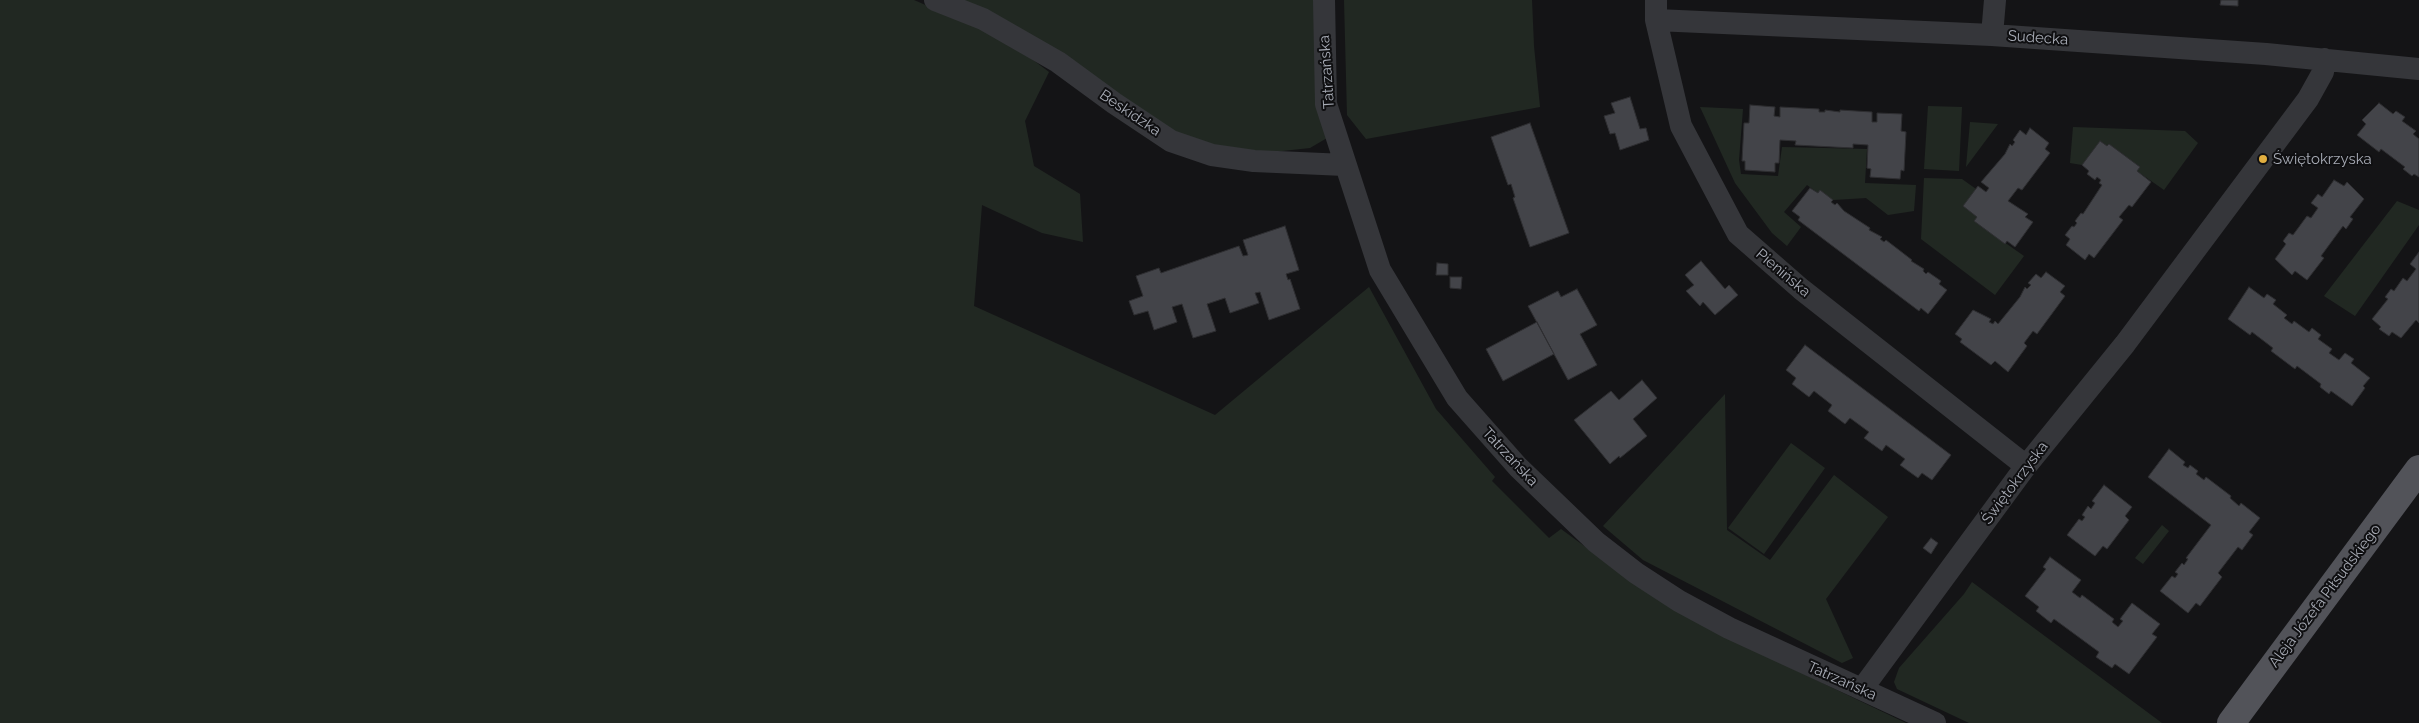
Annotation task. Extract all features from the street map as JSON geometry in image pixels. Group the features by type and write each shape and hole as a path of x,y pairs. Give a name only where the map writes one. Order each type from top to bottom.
{"main road":[{"name":"Aleja Józefa Piłsudskiego","path":"2231,723 2419,469"}],"street":[{"name":"Beskidzka","path":"935,0 983,18 1058,62 1114,103 1171,140 1212,155 1254,161 1345,165"},
{"name":"Tatrzańska","path":"1324,0 1326,104 1380,270 1457,398 1518,468 1596,542 1636,573 1672,596 1763,645 1935,723"},
{"path":"1992,35 1995,0"},
{"name":"Sudecka","path":"1656,10 2324,59 2419,69"},
{"name":"Pienińska","path":"1656,10 1681,126 1738,234 1802,289 2026,466"},
{"name":"Świętokrzyska","path":"1862,689 2026,466 2125,344 2308,99 2323,72 2324,59"}],"shaded area":[{"path":"0,0 914,0 1008,41 1049,72 1025,121 1034,166 1080,194 1083,242 1042,233 982,205 974,306 1215,415 1369,287 1436,409 1495,477 1492,481 1549,538 1561,529 1617,570 1793,669 1906,723 0,723"},
{"path":"951,0 1315,0 1327,138 1310,148 1264,153 1186,140"},
{"path":"1344,0 1532,0 1540,107 1366,139 1347,115"},
{"path":"1928,106 1962,107 1959,171 1924,169"},
{"path":"1700,107 1743,109 1739,160 1741,174 1778,176 1782,147 1867,149 1865,183 1916,185 1914,211 1888,215 1866,198 1833,200 1807,185 1784,212 1801,227 1787,246 1772,233 1735,183"},
{"path":"1970,122 1998,124 1966,167"},
{"path":"2073,127 2185,131 2198,143 2164,190 2137,171 2140,167 2109,144 2107,146 2100,141 2082,165 2070,163"},
{"path":"1924,178 1962,179 1976,189 1977,217 1974,221 2024,256 1995,295 1921,239"},
{"path":"2397,201 2419,210 2419,225 2355,316 2324,296"},
{"path":"1725,394 1727,530 1770,560 1834,475 1888,517 1826,599 1853,658 1842,663 1643,560 1603,526"},
{"path":"1791,443 1825,468 1764,554 1728,528"},
{"path":"2162,525 2169,531 2143,564 2135,558"},
{"path":"1972,582 2162,723 1969,723 1897,689 1894,682 1899,668 1964,594"}],"building":[{"path":"2221,0 2238,0 2238,6 2220,5"},
{"path":"1630,97 1640,129 1646,128 1649,140 1620,150 1615,133 1610,134 1604,116 1615,113 1611,103"},
{"path":"2379,103 2393,114 2396,111 2405,117 2402,121 2416,131 2413,134 2419,139 2419,177 2414,174 2412,176 2403,169 2405,167 2381,149 2379,152 2357,135 2366,124 2362,120"},
{"path":"1750,105 1775,107 1774,116 1780,117 1780,107 1819,109 1819,112 1825,112 1825,110 1840,112 1840,110 1872,112 1872,122 1877,122 1877,113 1902,114 1901,131 1906,132 1904,171 1901,170 1900,179 1870,177 1871,169 1867,168 1868,145 1853,144 1853,148 1795,145 1796,141 1780,140 1779,163 1775,163 1775,172 1745,170 1745,161 1742,161 1744,123 1749,123"},
{"path":"1530,123 1569,233 1530,247 1513,198 1515,197 1511,184 1508,185 1491,137"},
{"path":"2030,128 2049,143 2045,149 2050,153 2022,190 2018,188 2008,201 2028,214 2025,217 2033,222 2015,247 2007,241 2005,244 1974,221 1977,217 1963,206 1978,186 1986,192 1989,188 1981,182 2005,154 2010,144 2012,146 2015,142 2013,140 2020,130 2026,135"},
{"path":"2100,141 2107,146 2109,144 2140,167 2137,171 2151,182 2132,207 2129,205 2119,217 2123,220 2094,258 2089,254 2085,260 2066,245 2070,239 2065,235 2077,223 2075,221 2081,213 2083,214 2102,185 2099,183 2101,180 2097,177 2095,180 2087,174 2089,171 2082,165"},
{"path":"2334,180 2344,186 2347,182 2364,199 2350,217 2353,219 2346,229 2343,226 2321,256 2324,258 2307,280 2295,271 2292,275 2275,259 2286,244 2283,241 2289,233 2293,235 2307,216 2311,218 2318,208 2311,203 2318,194 2322,197"},
{"path":"1810,188 1818,193 1820,190 1833,200 1831,202 1835,205 1837,203 1844,211 1870,228 1869,230 1882,237 1880,239 1884,242 1886,240 1911,261 1924,269 1923,271 1926,274 1928,272 1941,281 1939,284 1947,290 1928,314 1921,308 1919,311 1798,220 1800,217 1792,211"},
{"path":"1285,226 1299,270 1286,274 1288,280 1290,279 1300,309 1269,320 1260,292 1255,293 1259,303 1230,313 1225,298 1207,304 1216,331 1193,338 1182,304 1172,307 1177,322 1154,330 1148,311 1134,315 1129,301 1143,296 1136,276 1159,268 1161,273 1239,246 1243,256 1248,255 1243,240"},
{"path":"2419,252 2419,323 2416,320 2401,338 2392,332 2389,336 2379,329 2381,327 2372,319 2388,299 2385,297 2391,289 2394,291 2403,278 2407,281 2416,269 2410,264"},
{"path":"1701,261 1725,289 1729,285 1738,295 1715,315 1703,302 1700,306 1686,291 1694,285 1685,275"},
{"path":"1437,263 1448,264 1448,275 1436,275"},
{"path":"2046,272 2065,286 2060,292 2065,296 2037,334 2033,331 2024,343 2027,346 2008,372 1995,361 1991,365 1960,342 1962,339 1955,334 1973,310 1991,319 1989,322 1993,324 1995,321 1998,324 2020,297 2025,287 2027,289 2031,285 2028,283 2036,274 2041,278"},
{"path":"1450,277 1462,277 1461,289 1450,288"},
{"path":"2249,287 2264,298 2267,294 2276,300 2273,304 2287,315 2284,318 2292,324 2294,321 2309,332 2312,328 2321,335 2318,339 2332,349 2329,353 2339,360 2345,353 2354,359 2351,363 2370,378 2363,386 2365,388 2352,406 2331,391 2329,394 2320,387 2321,384 2297,366 2295,369 2271,351 2273,348 2252,332 2250,335 2228,319"},
{"path":"1577,289 1597,325 1580,334 1597,365 1568,380 1528,306 1558,291 1561,297"},
{"path":"1537,322 1554,354 1503,381 1486,349"},
{"path":"1805,345 1951,455 1932,480 1922,473 1918,478 1900,465 1905,459 1886,445 1882,451 1864,438 1869,432 1850,418 1845,424 1828,411 1832,405 1814,391 1809,397 1792,384 1796,378 1786,370"},
{"path":"1642,380 1657,398 1633,419 1647,436 1610,464 1574,420 1611,391 1619,400"},
{"path":"2169,449 2185,462 2183,465 2188,468 2190,465 2198,471 2196,474 2204,480 2206,477 2231,496 2230,498 2239,506 2241,503 2260,518 2249,532 2253,535 2242,550 2238,547 2218,573 2222,577 2200,606 2196,603 2188,613 2160,591 2172,576 2175,578 2178,574 2175,572 2182,563 2184,565 2188,559 2186,558 2211,525 2148,477"},
{"path":"2104,485 2132,507 2125,516 2129,520 2107,549 2103,546 2095,556 2067,535 2079,519 2082,521 2085,517 2082,515 2088,506 2091,509 2095,503 2092,501"},
{"path":"1931,538 1938,543 1931,554 1923,548"},
{"path":"2050,557 2081,580 2072,592 2080,598 2082,595 2114,619 2112,622 2118,627 2123,621 2120,619 2132,603 2160,624 2152,634 2157,637 2129,674 2115,664 2112,668 2096,657 2099,652 2054,619 2051,623 2036,611 2039,607 2025,596 2046,569 2043,567"}],"place":[{"name":"Świętokrzyska","path":"2263,159"}]}
